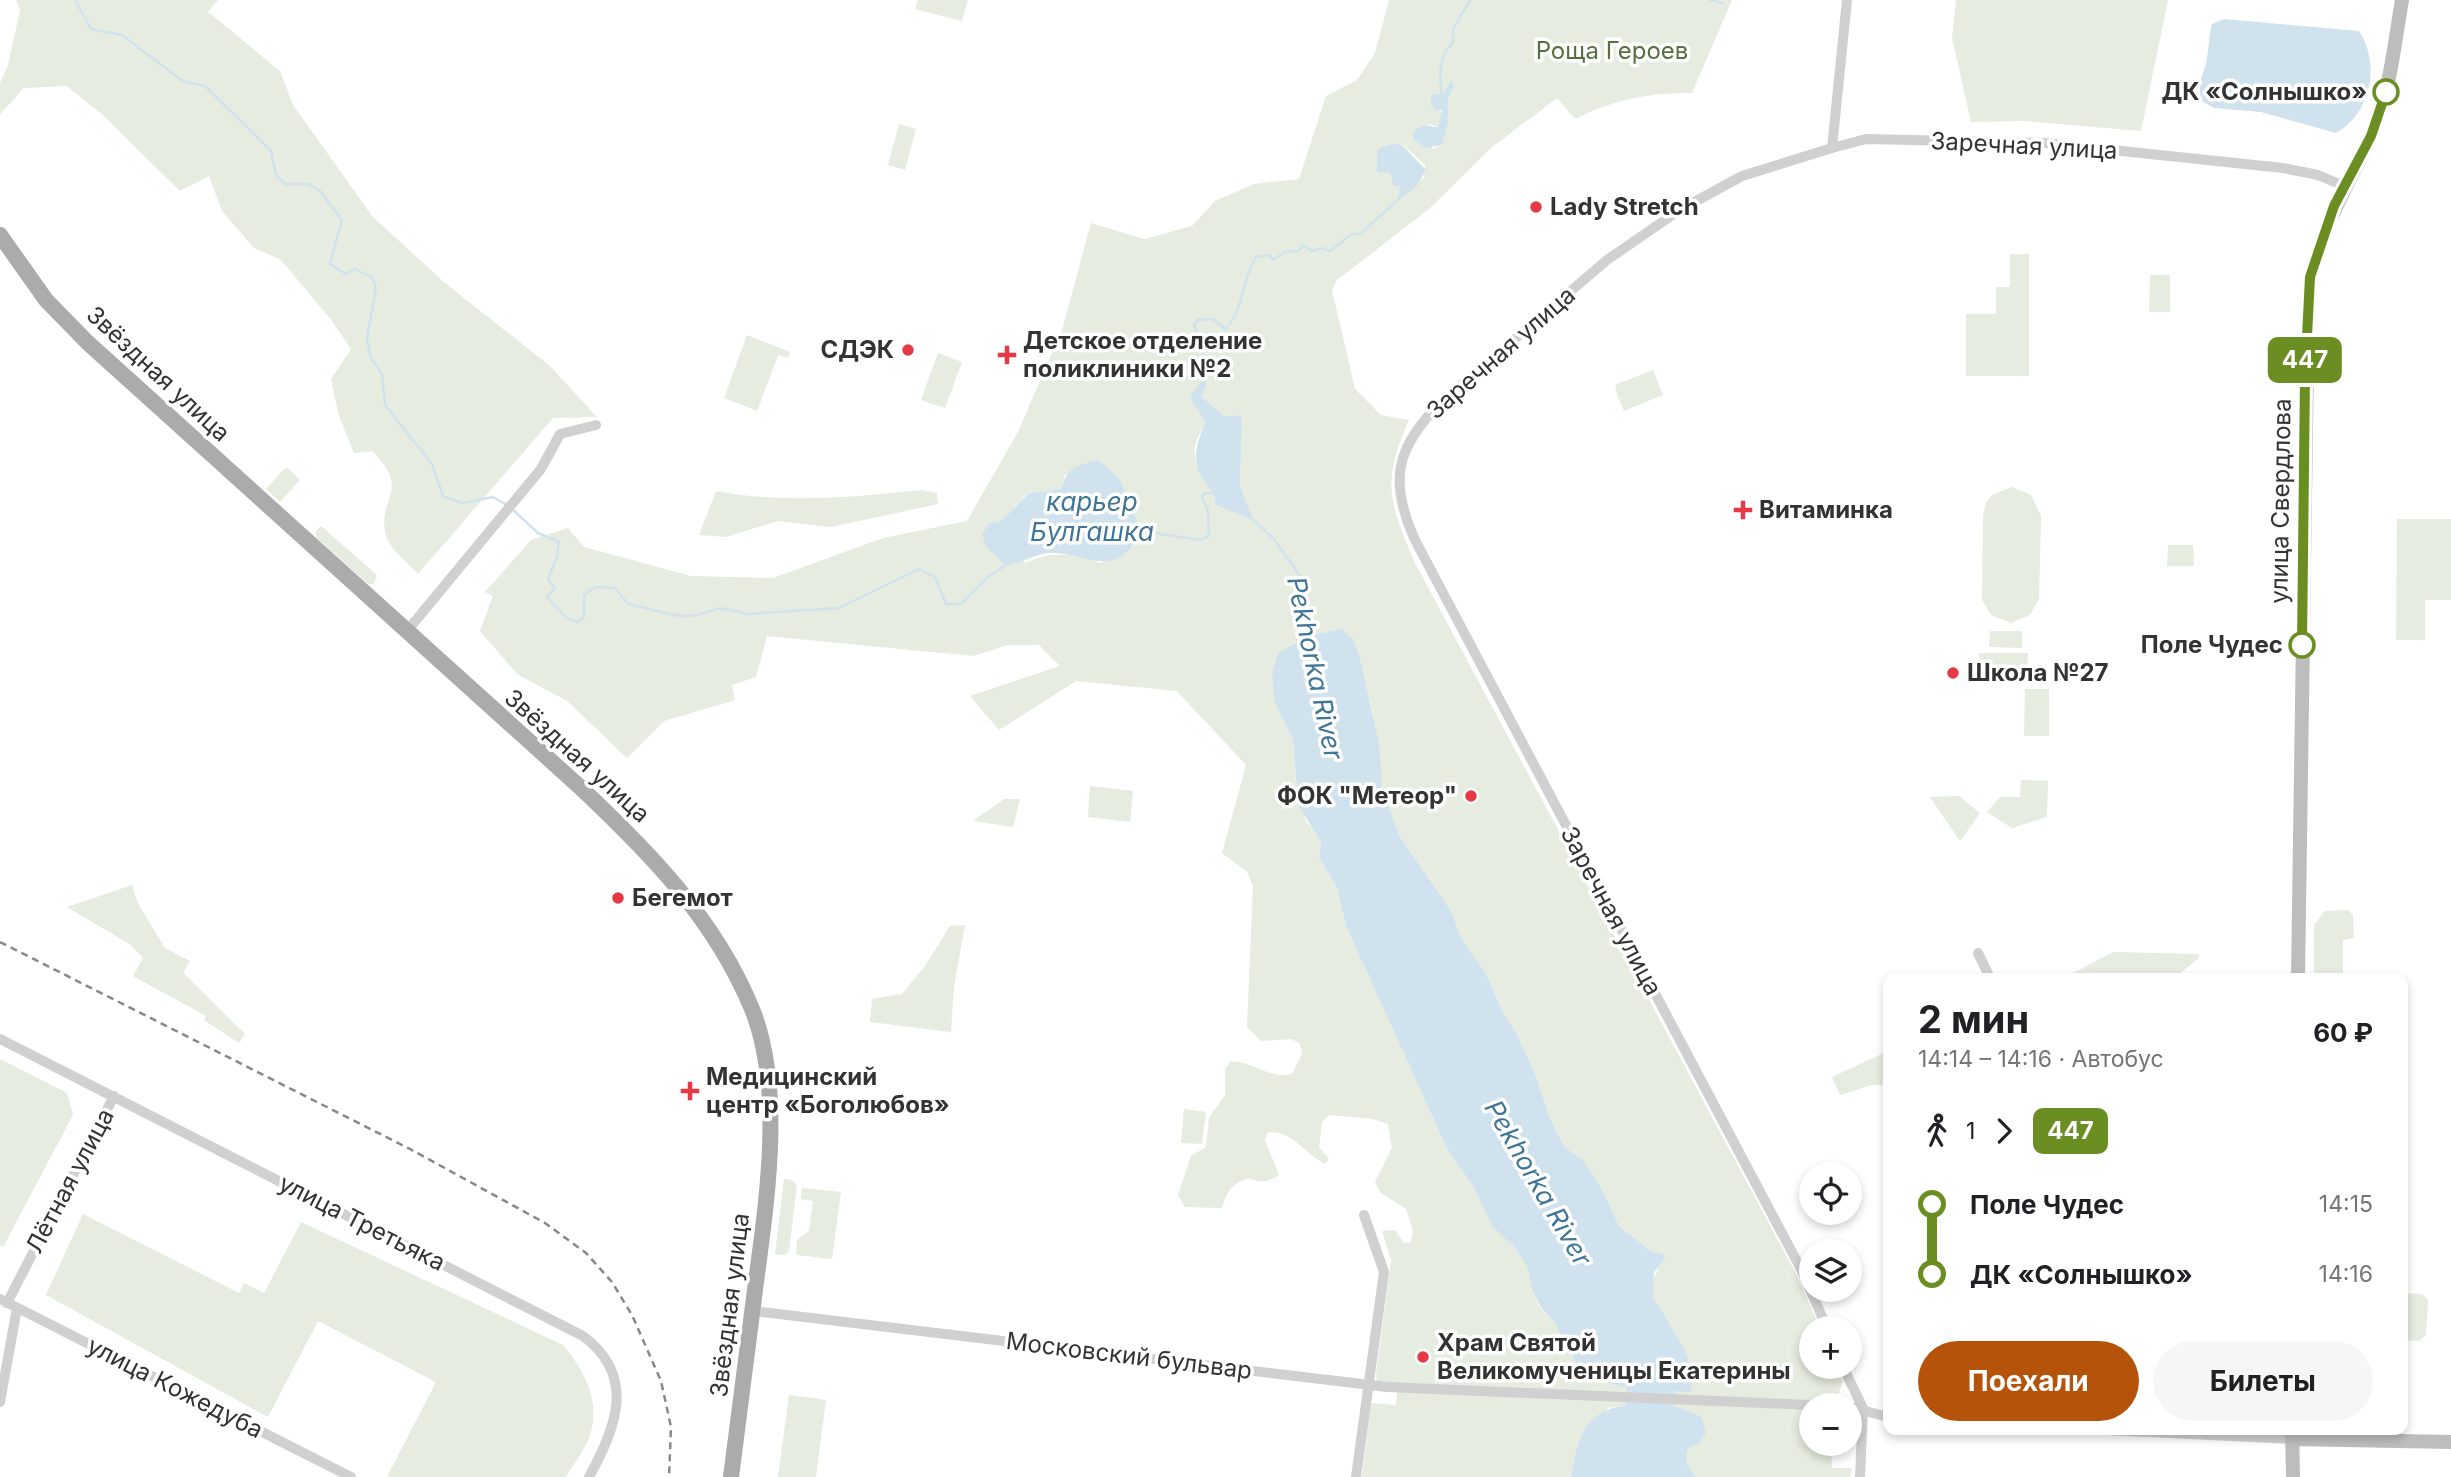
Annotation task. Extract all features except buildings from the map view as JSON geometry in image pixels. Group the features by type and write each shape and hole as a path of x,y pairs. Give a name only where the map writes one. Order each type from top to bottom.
{"main road":[{"name":"улица Свердлова","path":"2298,973 2308,295 2316,254 2344,186 2371,136 2386,92 2403,0"},
{"name":"Звёздная улица","path":"0,235 46,300 86,342 644,848 713,934 755,1017 764,1055 768,1096 768,1175 730,1477"},
{"path":"2292,1435 2292,1477"},
{"path":"2312,1435 2451,1442"}],"street":[{"path":"1832,148 1847,0"},
{"name":"Заречная улица","path":"1822,1316 1802,1271 1424,559 1406,520 1398,486 1403,456 1416,427 1441,402 1607,260 1678,211 1742,176 1866,139 2054,144 2283,168 2318,175 2344,186"},
{"path":"407,631 541,469 560,435 596,425"},
{"path":"1978,953 1988,973"},
{"name":"улица Третьяка","path":"0,1039 583,1336 598,1347 612,1375 617,1397 612,1432 589,1477"},
{"name":"Лётная улица","path":"0,1402 8,1304 114,1096"},
{"path":"1356,1477 1384,1272 1364,1215"},
{"name":"улица Кожедуба","path":"8,1304 351,1477"},
{"name":"Московский бульвар","path":"752,1311 1367,1385 1799,1404"},
{"path":"1849,1379 1863,1408 1860,1477"},
{"path":"1863,1408 1883,1415"}],"green space":[{"path":"16,0 218,0 208,12 280,71 293,105 372,216 445,283 550,366 597,417 553,418 418,574 395,551 386,536 384,523 391,494 390,476 372,451 354,453 339,416 331,379 351,349 332,321 281,260 254,248 222,211 209,176 180,191 104,116 67,86 24,88 0,114 0,83 8,65 20,10"},
{"path":"918,0 968,0 962,21 915,9"},
{"name":"Роща Героев","path":"1389,0 1732,0 1692,93 1632,99 1575,119 1557,98 1492,147 1429,209 1337,280 1332,290 1355,389 1381,415 1409,420 1394,460 1392,492 1399,524 1415,563 1795,1272 1799,1281 1799,1302 1808,1302 1815,1316 1799,1316 1799,1379 1842,1379 1843,1382 1838,1393 1799,1393 1799,1400 1759,1398 1799,1406 1799,1456 1832,1456 1832,1468 1852,1468 1850,1477 1696,1477 1689,1467 1686,1454 1688,1449 1700,1443 1701,1416 1674,1407 1669,1348 1652,1288 1662,1253 1652,1252 1619,1226 1602,1189 1584,1161 1565,1147 1551,1121 1536,1076 1516,1032 1503,1013 1487,975 1461,937 1451,911 1399,835 1382,787 1372,709 1353,639 1314,636 1299,645 1272,674 1274,701 1293,740 1296,782 1306,822 1314,829 1321,842 1319,857 1337,888 1346,926 1448,1151 1473,1186 1492,1226 1514,1247 1528,1268 1532,1290 1539,1306 1554,1322 1583,1375 1627,1388 1626,1405 1608,1408 1575,1456 1571,1477 1362,1477 1371,1403 1396,1405 1397,1392 1377,1382 1376,1374 1391,1260 1382,1231 1395,1230 1404,1243 1411,1242 1413,1231 1406,1209 1381,1193 1375,1182 1392,1148 1388,1124 1373,1119 1329,1115 1322,1122 1319,1148 1329,1158 1326,1164 1291,1138 1275,1132 1267,1133 1265,1140 1279,1175 1267,1181 1248,1178 1237,1183 1228,1192 1222,1208 1185,1207 1178,1195 1191,1156 1206,1147 1209,1118 1225,1095 1225,1069 1230,1062 1246,1064 1275,1074 1292,1074 1302,1054 1300,1044 1292,1039 1261,1041 1247,1027 1253,886 1247,872 1222,853 1246,765 1177,691 1076,681 999,730 970,696 1060,666 1039,645 1008,645 973,656 767,636 756,677 732,685 735,700 664,721 627,758 567,701 517,674 480,631 493,596 485,592 531,540 568,528 584,547 691,576 773,578 883,538 967,521 1018,432 1062,330 1091,223 1144,239 1192,226 1215,201 1254,184 1299,179 1326,96 1357,80 1375,53","holes":["1451,81 1454,87 1448,98 1448,123 1442,145 1432,149 1429,124 1438,127 1443,114 1439,109","1395,143 1403,145 1425,165 1424,178 1399,200 1400,186 1390,173","1205,378 1200,395 1224,416 1240,415 1242,420 1240,485 1252,519 1211,488 1197,467 1196,442 1205,422 1196,406","1065,474 1141,531 1101,563 1063,555 1044,556 1025,563 989,523 1001,521 1028,493 1061,489"]},
{"path":"1956,0 2168,0 2141,131 2024,121 1971,122 1952,38"},
{"path":"899,124 916,129 905,170 888,165"},
{"path":"2010,254 2029,254 2029,376 1966,376 1966,314 1996,314 1996,287 2010,287"},
{"path":"2150,275 2170,275 2170,312 2149,312"},
{"path":"747,335 790,352 788,358 778,355 757,411 724,398"},
{"path":"938,353 962,362 945,408 921,400"},
{"path":"1653,370 1663,395 1624,411 1615,389 1617,384"},
{"path":"286,467 300,480 280,502 266,489"},
{"path":"2012,487 2031,495 2041,516 2039,599 2030,615 2011,623 1991,615 1982,600 1983,516 1986,502 1992,495"},
{"path":"922,490 937,493 938,504 831,527 778,521 726,537 699,535 716,491 793,498 845,497"},
{"path":"2397,519 2451,519 2451,600 2425,600 2425,640 2396,640"},
{"path":"321,526 377,575 374,584 368,584 316,537 316,531"},
{"path":"2168,545 2193,545 2194,566 2167,566"},
{"path":"1990,631 2022,631 2022,648 1989,647"},
{"path":"1979,653 2028,653 2027,679 1979,678"},
{"path":"2025,689 2049,689 2049,736 2024,736"},
{"path":"2021,780 2048,781 2047,817 2012,828 1987,812 2000,797 2020,797"},
{"path":"1090,786 1133,791 1130,822 1088,817"},
{"path":"1959,796 1980,813 1960,841 1930,797"},
{"path":"1004,799 1020,799 1013,827 973,821"},
{"path":"132,885 137,902 165,948 190,961 183,973 245,1034 239,1043 204,1020 206,1016 133,976 143,958 131,945 67,907"},
{"path":"2348,910 2353,915 2354,938 2343,940 2343,973 2314,973 2314,925 2325,911"},
{"path":"965,925 954,986 951,1032 870,1022 872,999 902,994 925,966 950,926"},
{"path":"2113,952 2199,954 2199,958 2180,973 2073,973"},
{"path":"1883,1053 1883,1085 1872,1085 1840,1095 1832,1077"},
{"path":"0,1059 67,1093 73,1115 3,1247 0,1245"},
{"path":"1184,1109 1206,1112 1202,1144 1181,1143"},
{"path":"784,1179 792,1180 797,1185 789,1251 784,1255 775,1254"},
{"path":"802,1188 841,1192 832,1259 796,1255 797,1240 809,1231 813,1201 801,1199"},
{"path":"83,1214 239,1293 244,1283 264,1293 301,1222 563,1345 584,1375 592,1398 593,1422 588,1440 566,1477 387,1477 436,1382 318,1321 268,1417 46,1295"},
{"path":"2408,1293 2422,1294 2428,1300 2426,1335 2419,1341 2408,1340"},
{"path":"789,1395 826,1400 816,1477 778,1477"}],"water":[{"path":"2224,19 2359,31 2370,58 2371,73 2369,87 2357,113 2336,133 2261,112 2214,108 2202,101 2200,84 2212,24"},
{"path":"1451,80 1454,87 1448,98 1448,123 1442,145 1424,148 1414,139 1413,133 1422,126 1438,127 1442,110 1435,110 1430,104 1432,95 1444,93"},
{"path":"1395,143 1402,145 1426,170 1417,186 1398,201 1400,186 1394,186 1390,173 1377,172 1377,152 1380,148"},
{"path":"1205,377 1206,386 1201,396 1224,416 1240,415 1242,420 1240,485 1253,520 1216,505 1213,493 1198,469 1196,455 1205,422 1190,397"},
{"name":"карьер Булгашка","path":"1099,460 1120,480 1141,531 1125,554 1115,559 1095,561 1064,554 1043,554 1006,566 987,548 982,535 989,523 1001,521 1029,493 1061,489 1070,471 1085,463"},
{"path":"1341,629 1353,639 1359,655 1379,743 1382,787 1399,835 1451,911 1461,937 1487,975 1503,1013 1516,1032 1536,1076 1551,1121 1565,1147 1584,1161 1602,1189 1619,1226 1652,1252 1662,1253 1665,1259 1654,1272 1653,1297 1685,1350 1692,1373 1691,1392 1675,1391 1674,1406 1701,1416 1706,1432 1700,1443 1688,1449 1686,1458 1696,1477 1571,1477 1576,1450 1585,1429 1600,1414 1626,1405 1627,1388 1583,1375 1554,1322 1540,1306 1532,1290 1528,1268 1514,1247 1492,1226 1473,1186 1448,1151 1346,926 1337,888 1319,857 1321,842 1298,805 1293,740 1274,701 1272,674 1278,653 1309,636"}],"waterway":[{"name":"Pekhorka River","path":"75,0 91,29 122,35 184,82 205,86 271,151 276,175 285,184 308,184 320,191 342,220 330,264 346,274 355,269 373,278 376,288 367,338 370,356 382,374 385,405 432,464 443,496 462,503 493,497 507,505"},
{"path":"1442,95 1442,60 1453,43 1453,29 1470,0"},
{"path":"1710,0 1722,3"},
{"path":"1205,378 1206,363 1194,326 1197,320 1213,319 1225,329 1236,313 1248,273 1256,257 1269,255 1274,260 1284,252 1298,251 1303,245 1312,251 1321,248 1330,251 1352,234 1360,234 1400,198"},
{"name":"Pekhorka River","path":"1140,531 1200,540 1209,536 1208,511 1202,497 1205,493 1216,493"},
{"name":"Pekhorka River","path":"512,509 538,533 559,542 557,557 548,579 555,588 547,597 567,618 577,622 584,617 584,595 595,587 615,588 628,604 679,616 693,616 720,608 748,614 839,608 919,569 935,577 946,604 961,604 989,576 1008,564"},
{"name":"Pekhorka River","path":"1252,519 1273,538 1301,577 1300,602 1309,636"}],"railway":[{"path":"0,942 410,1149 545,1223 586,1253 612,1282 632,1315 661,1381 671,1427 669,1477"}],"bus line":[{"name":"447","path":"2302,645 2305,376 2310,277 2334,206 2371,136 2386,92"}],"place":[{"name":"ДК «Солнышко»","path":"2386,92"},
{"name":"Lady Stretch","path":"1536,207"},
{"name":"СДЭК","path":"908,350"},
{"name":"Детское отделение поликлиники №2","path":"1007,355"},
{"name":"Витаминка","path":"1743,510"},
{"name":"Поле Чудес","path":"2302,645"},
{"name":"Школа №27","path":"1953,673"},
{"name":"ФОК \"Метеор\"","path":"1471,796"},
{"name":"Бегемот","path":"618,898"},
{"name":"Медицинский центр «Боголюбов»","path":"690,1091"},
{"name":"Храм Святой Великомученицы Екатерины","path":"1423,1357"}]}
